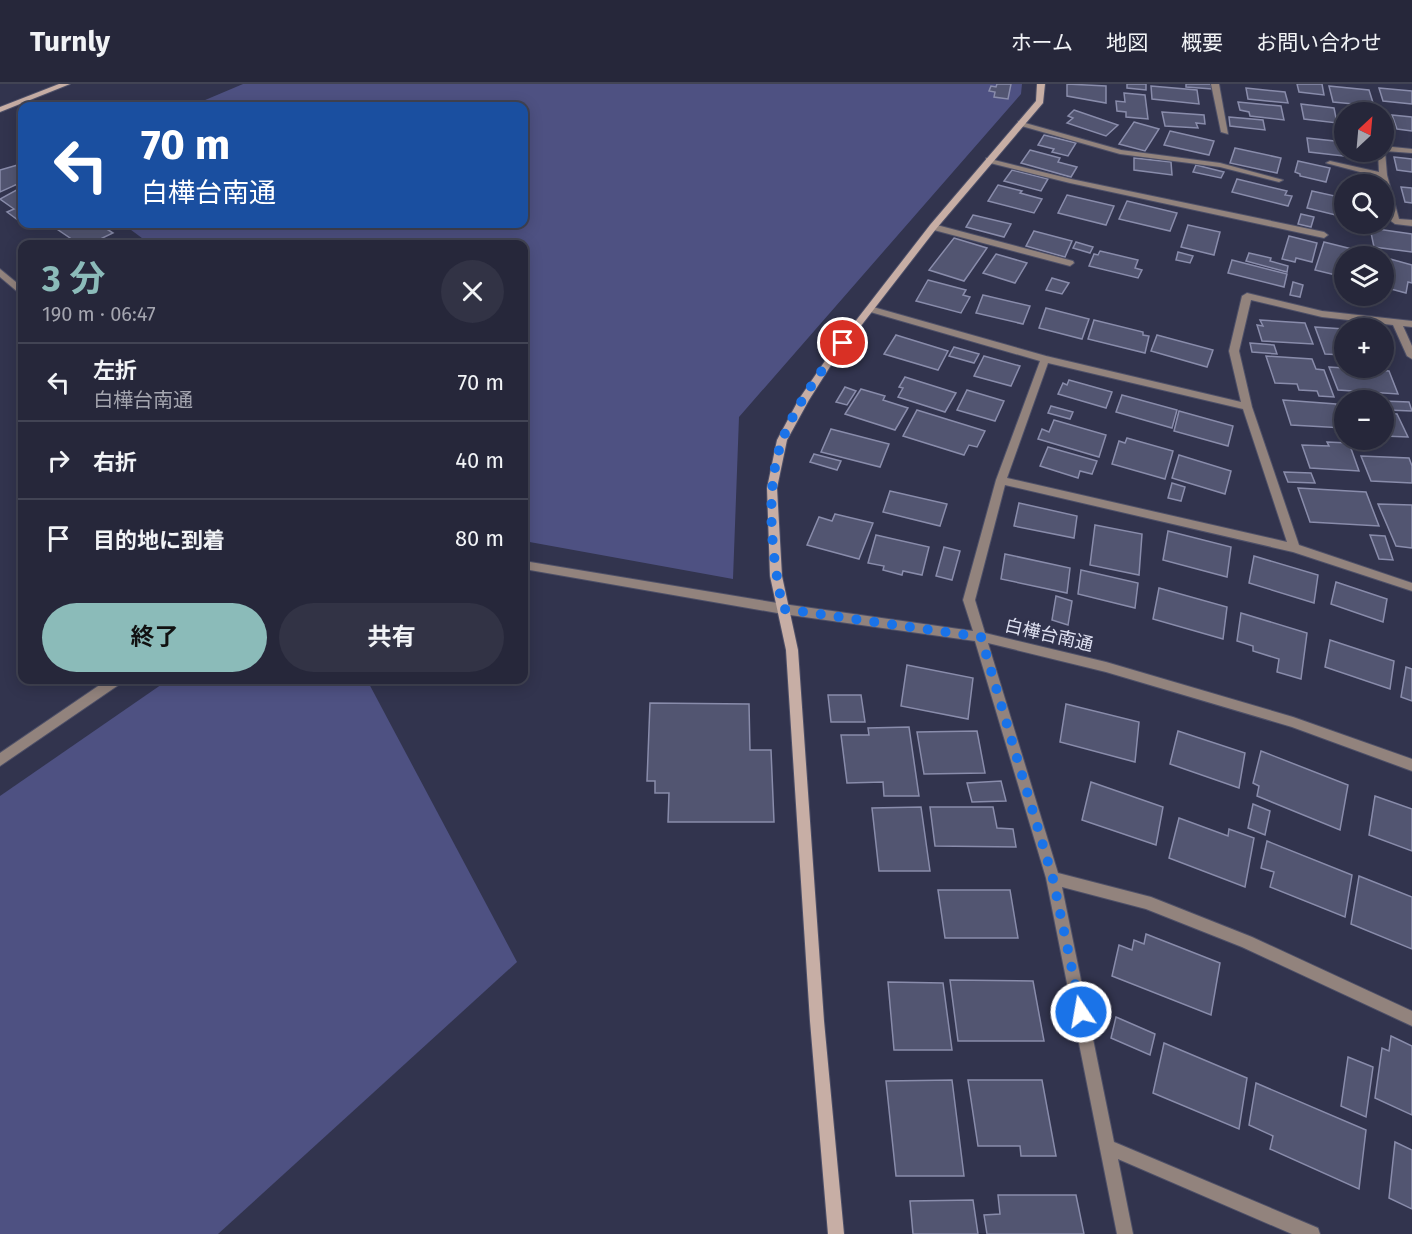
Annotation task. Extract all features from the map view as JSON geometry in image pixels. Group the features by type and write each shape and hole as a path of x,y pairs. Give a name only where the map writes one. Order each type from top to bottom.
{"street":[{"path":"20,102 66,84"},
{"path":"836,1234 817,1021 792,650 776,576 772,488 782,440 804,399 830,360 933,227 1040,101 1041,84"},
{"path":"1215,84 1225,132"},
{"path":"0,110 18,103"},
{"path":"1021,123 1120,152 1220,165 1278,180"},
{"path":"1394,150 1412,151"},
{"path":"990,160 1070,181 1324,235"},
{"path":"1329,163 1378,174"},
{"path":"1394,217 1395,221 1412,224"},
{"path":"933,227 1070,263"},
{"path":"0,272 18,288"},
{"path":"1294,548 1247,407 1234,351 1247,296 1322,314 1412,324"},
{"path":"870,309 1045,359 1247,407"},
{"path":"1397,323 1412,356"},
{"path":"1045,359 1001,480 969,600 1053,879 1125,1234"},
{"path":"1001,480 1294,548 1412,587"},
{"name":"白樺台南通","path":"528,566 783,609 981,637 1107,667 1293,722 1412,765"},
{"path":"0,760 110,684"},
{"path":"1053,879 1146,902 1247,942 1412,1019"},
{"path":"1108,1147 1312,1234"}],"shaded area":[{"path":"243,84 1022,84 1021,94 739,417 733,579 528,542 528,240 145,240 128,228 528,228 528,102 200,102"},
{"path":"162,684 369,684 517,962 218,1234 0,1234 0,796"}],"building":[{"path":"997,84 1011,84 1008,99 994,97 995,92 989,91 991,86 996,87"},
{"path":"1067,84 1106,86 1106,103 1067,96"},
{"path":"1127,84 1146,84 1146,90 1127,88"},
{"path":"1186,84 1211,84 1212,89 1186,87"},
{"path":"1297,84 1322,84 1324,95 1299,92"},
{"path":"1151,86 1197,90 1199,104 1152,99"},
{"path":"1329,86 1369,90 1373,102 1334,102"},
{"path":"1246,88 1285,92 1288,103 1248,99"},
{"path":"1379,88 1412,91 1412,104 1383,101"},
{"path":"1124,93 1145,95 1148,119 1126,117 1126,112 1117,111 1116,101 1125,102"},
{"path":"1238,102 1281,106 1284,120 1250,116 1249,112 1240,110"},
{"path":"1301,104 1334,108 1334,123 1304,119"},
{"path":"1074,110 1118,125 1106,136 1067,123 1073,118 1068,116"},
{"path":"1162,112 1204,115 1205,124 1196,123 1198,128 1165,126"},
{"path":"1394,115 1412,117 1412,131 1397,129"},
{"path":"1229,117 1263,120 1265,130 1230,126"},
{"path":"1134,122 1159,129 1145,151 1119,144"},
{"path":"1170,131 1214,141 1209,155 1164,145"},
{"path":"1044,135 1076,143 1068,156 1052,152 1054,149 1038,145"},
{"path":"1307,138 1334,141 1334,155 1309,152"},
{"path":"1235,148 1281,158 1277,173 1230,163"},
{"path":"1030,150 1060,158 1058,162 1077,167 1071,177 1021,163"},
{"path":"1394,157 1412,159 1412,172 1397,170"},
{"path":"1134,158 1171,162 1172,175 1134,170"},
{"path":"1298,161 1330,168 1326,182 1300,176 1295,172"},
{"path":"18,165 18,184 0,192 0,170"},
{"path":"1196,165 1224,172 1221,178 1193,172"},
{"path":"1012,170 1048,179 1041,191 1004,181"},
{"path":"1237,179 1287,191 1285,195 1292,196 1288,206 1232,192"},
{"path":"998,185 1042,199 1034,213 988,201"},
{"path":"1401,187 1412,188 1412,203 1405,202"},
{"path":"18,189 18,220 7,212 14,209 0,199"},
{"path":"1312,191 1334,196 1334,215 1307,208"},
{"path":"1067,195 1114,206 1106,225 1058,213"},
{"path":"1127,201 1177,213 1170,231 1119,219"},
{"path":"1301,214 1314,217 1311,227 1298,224"},
{"path":"973,215 1011,224 1004,237 966,227"},
{"path":"1188,225 1220,232 1214,255 1181,247"},
{"path":"55,228 105,228 113,233 98,240 73,240"},
{"path":"1034,231 1072,241 1065,257 1026,246"},
{"path":"1394,231 1412,234 1412,252 1394,250 1394,246 1374,246 1371,234 1394,234"},
{"path":"1289,236 1317,243 1312,262 1296,258 1295,262 1282,259"},
{"path":"954,238 987,248 964,281 929,270"},
{"path":"1076,242 1093,247 1090,253 1073,248"},
{"path":"1324,242 1340,246 1334,246 1334,275 1315,270"},
{"path":"1100,251 1138,260 1135,268 1142,270 1138,278 1089,266 1094,254 1098,255"},
{"path":"1178,252 1193,256 1190,263 1176,260"},
{"path":"1249,253 1271,258 1270,261 1288,266 1287,272 1246,261"},
{"path":"996,254 1027,263 1015,283 983,273"},
{"path":"1232,260 1287,274 1284,287 1228,273"},
{"path":"1394,260 1412,265 1412,283 1408,282 1406,293 1394,290"},
{"path":"1052,278 1069,283 1062,294 1046,290"},
{"path":"928,280 966,290 963,295 970,297 961,313 916,301"},
{"path":"1293,282 1303,285 1300,297 1290,295"},
{"path":"983,295 1030,306 1023,324 976,313"},
{"path":"1046,308 1089,319 1082,339 1039,328"},
{"path":"1094,320 1143,332 1143,335 1149,336 1145,353 1088,339"},
{"path":"1260,320 1305,323 1313,344 1262,341 1257,325 1263,326"},
{"path":"1315,327 1334,328 1334,354 1325,354"},
{"path":"896,335 948,351 938,370 884,354"},
{"path":"1157,335 1213,350 1207,367 1151,351"},
{"path":"1250,343 1274,345 1277,354 1252,352"},
{"path":"954,347 979,354 974,363 949,356"},
{"path":"984,356 1020,366 1011,386 974,376"},
{"path":"1266,356 1312,359 1316,369 1324,370 1334,397 1319,396 1317,391 1299,390 1297,384 1275,383"},
{"path":"1329,367 1334,367 1334,378 1392,378 1398,394 1394,394 1394,390 1338,390"},
{"path":"905,377 956,393 945,412 898,397 903,388 899,387"},
{"path":"1069,380 1112,392 1106,408 1058,394 1063,383 1067,385"},
{"path":"845,387 856,391 847,405 836,402"},
{"path":"861,389 885,396 883,400 908,408 895,430 845,414"},
{"path":"967,390 1004,401 995,421 957,410"},
{"path":"1122,395 1177,410 1172,428 1116,412"},
{"path":"1283,400 1334,404 1334,427 1291,425"},
{"path":"1394,401 1409,402 1412,411 1394,410"},
{"path":"1051,406 1073,412 1070,419 1048,413"},
{"path":"917,410 985,431 977,447 969,445 964,455 903,436"},
{"path":"1179,411 1233,426 1228,446 1174,431"},
{"path":"1394,414 1397,414 1408,437 1394,436"},
{"path":"1054,420 1106,435 1099,457 1038,439 1042,429 1049,432"},
{"path":"831,429 889,444 880,467 821,452"},
{"path":"1127,438 1173,451 1165,479 1112,464 1119,441 1125,443"},
{"path":"1327,442 1334,442 1334,450 1352,450 1359,471 1310,468 1302,445 1329,446"},
{"path":"1048,447 1097,461 1092,474 1080,471 1078,478 1040,466"},
{"path":"814,454 841,461 837,470 810,462"},
{"path":"1179,455 1231,471 1225,494 1172,478"},
{"path":"1361,456 1409,458 1412,466 1412,483 1371,481"},
{"path":"1284,472 1311,473 1315,483 1288,482"},
{"path":"1172,483 1185,487 1181,501 1168,498"},
{"path":"1298,488 1366,492 1379,526 1310,522"},
{"path":"890,491 947,504 940,526 883,512"},
{"path":"1019,503 1077,516 1074,538 1014,526"},
{"path":"1378,504 1412,505 1412,548 1396,546"},
{"path":"835,514 873,523 859,559 807,545 819,517 832,521"},
{"path":"1095,525 1142,534 1139,575 1090,565"},
{"path":"1168,531 1231,547 1227,577 1163,560"},
{"path":"876,535 929,547 922,575 903,571 902,575 883,570 884,566 868,563"},
{"path":"1370,535 1385,536 1393,560 1379,559"},
{"path":"944,547 960,551 952,580 936,576"},
{"path":"1005,554 1070,568 1067,593 1001,579"},
{"path":"1254,556 1318,575 1314,603 1249,583"},
{"path":"1081,570 1138,583 1135,608 1078,594"},
{"path":"1336,582 1387,599 1383,622 1331,604"},
{"path":"1159,588 1227,607 1223,639 1153,619"},
{"path":"1056,596 1072,601 1068,625 1052,620"},
{"path":"1241,613 1307,633 1301,679 1277,672 1279,659 1253,651 1253,646 1237,641"},
{"path":"1330,640 1394,661 1390,689 1325,667"},
{"path":"907,665 973,678 968,719 901,706"},
{"path":"1406,667 1412,669 1412,701 1401,697"},
{"path":"828,695 861,695 865,722 831,722"},
{"path":"650,703 749,704 750,750 771,750 774,822 668,822 669,793 655,793 655,781 647,781"},
{"path":"1066,704 1139,722 1135,762 1060,742"},
{"path":"909,727 919,796 884,796 883,782 847,783 841,735 869,735 868,728"},
{"path":"977,731 985,773 924,774 917,732"},
{"path":"1178,731 1245,753 1239,788 1170,764"},
{"path":"1261,751 1348,785 1340,830 1257,796 1259,786 1253,783"},
{"path":"1001,781 1006,801 972,802 967,783"},
{"path":"1091,782 1163,807 1156,845 1082,820"},
{"path":"1375,796 1412,809 1412,851 1369,835"},
{"path":"1253,804 1270,811 1265,835 1248,828"},
{"path":"921,807 930,871 879,871 872,808"},
{"path":"930,807 993,807 997,828 1013,829 1016,847 935,846"},
{"path":"1179,818 1228,836 1229,829 1254,838 1245,887 1169,858"},
{"path":"1267,841 1352,875 1345,917 1270,887 1274,872 1261,868"},
{"path":"1359,876 1412,897 1412,949 1351,924"},
{"path":"938,890 1010,890 1018,938 945,938"},
{"path":"1146,934 1220,963 1211,1015 1112,976 1119,945 1132,950 1134,940 1144,944"},
{"path":"950,980 1033,981 1044,1041 958,1041"},
{"path":"888,982 943,983 952,1050 894,1050"},
{"path":"1116,1017 1155,1034 1150,1055 1111,1038"},
{"path":"1391,1036 1412,1046 1412,1115 1375,1098 1382,1048 1389,1051"},
{"path":"1164,1043 1247,1078 1239,1129 1153,1093"},
{"path":"1348,1057 1373,1067 1366,1117 1341,1106"},
{"path":"952,1080 964,1176 896,1176 886,1081"},
{"path":"968,1080 1042,1080 1056,1156 1021,1156 1020,1146 978,1146"},
{"path":"1256,1083 1366,1130 1359,1189 1270,1149 1273,1136 1249,1125"},
{"path":"1395,1142 1412,1150 1412,1209 1389,1198"},
{"path":"998,1195 1076,1195 1084,1234 987,1234 984,1215 1000,1214"},
{"path":"973,1200 978,1234 913,1234 910,1201"}],"route":[{"path":"843,343 804,399 782,440 772,488 776,576 783,609 981,637 1053,879 1081,1012"}]}
